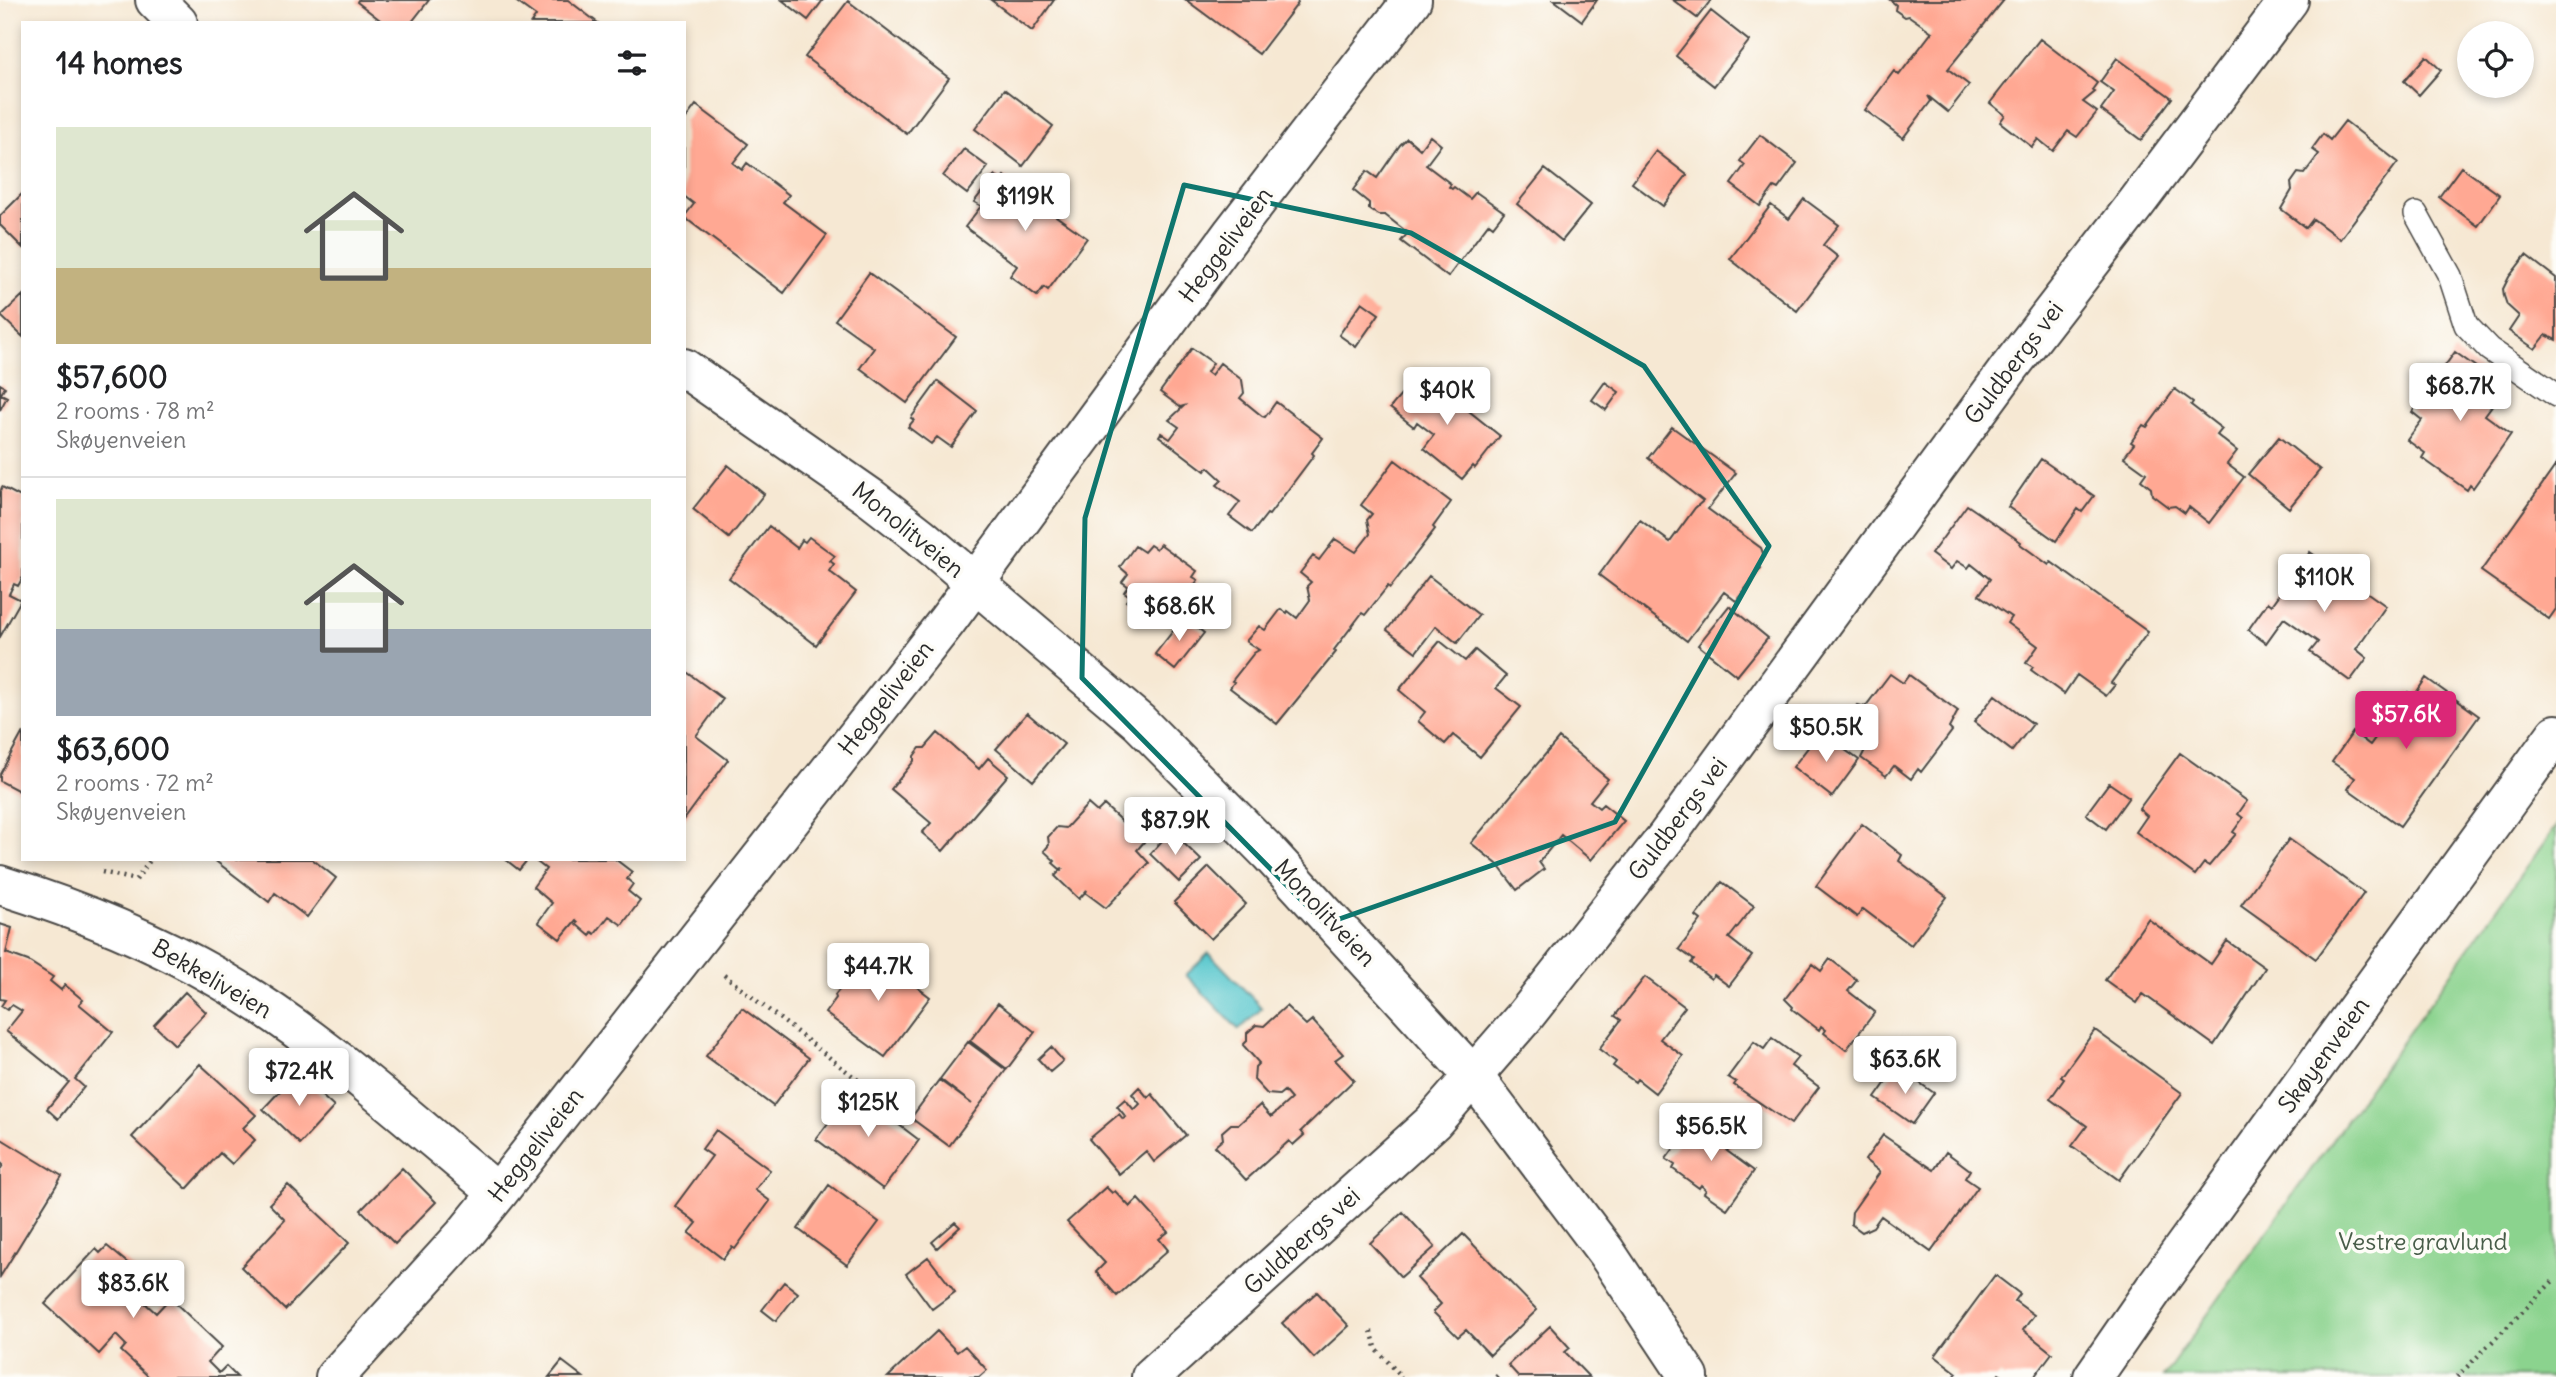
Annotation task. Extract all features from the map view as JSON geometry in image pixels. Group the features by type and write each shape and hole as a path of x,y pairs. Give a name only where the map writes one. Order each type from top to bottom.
{"street":[{"path":"155,0 175,21"},
{"name":"Heggeliveien","path":"335,1377 464,1235 690,949 975,584 1233,232 1412,0"},
{"name":"Guldbergs vei","path":"1151,1377 1433,1122 1474,1077 1667,836 2010,367 2289,0"},
{"name":"Monolitveien","path":"686,369 871,498 920,536 1139,722 1269,853 1474,1077 1606,1252 1689,1377"},
{"name":"Skøyenveien","path":"2093,1377 2556,734"},
{"name":"Bekkeliveien","path":"0,886 82,912 166,950 221,979 274,1014 346,1068 498,1193"}],"lane":[{"path":"2416,214 2450,276 2466,324 2489,349 2556,395"}],"path":[{"path":"97,871 136,880 150,861"},
{"path":"690,949 872,1091 892,1093"},
{"path":"2457,1377 2556,1278"},
{"path":"1371,1331 1377,1350 1402,1377"}],"highlighted area":[{"path":"1184,185 1411,233 1644,366 1769,546 1615,822 1325,924 1082,678 1085,518"}],"green space":[{"name":"Vestre gravlund","path":"2556,826 2556,1377 2163,1377"}],"water":[{"path":"1209,953 1262,1008 1239,1030 1186,975"}],"building":[{"path":"429,0 413,21 381,21 357,2"},
{"path":"514,0 568,0 595,21 532,21 536,16"},
{"path":"782,0 823,0 808,20"},
{"path":"991,0 1054,0 1032,31"},
{"path":"1186,0 1297,0 1298,3 1259,54"},
{"path":"1554,0 1597,0 1582,21"},
{"path":"1673,0 1711,0 1697,18"},
{"path":"1890,0 2004,0 1948,69 1969,85 1948,112 1928,96 1931,101 1903,138 1865,110 1894,71 1899,75 1932,32 1895,10 1896,5"},
{"path":"848,1 949,78 907,134 805,57"},
{"path":"1711,11 1749,41 1714,86 1676,56"},
{"path":"2040,39 2097,83 2092,90 2095,92 2083,102 2097,112 2077,137 2068,131 2053,151 2038,139 2032,147 2000,122 2005,115 1990,103"},
{"path":"2426,56 2441,70 2419,95 2404,81"},
{"path":"2117,58 2172,98 2141,140 2101,110 2114,92 2100,82"},
{"path":"1005,89 1053,126 1023,166 975,129"},
{"path":"696,105 748,144 733,163 742,170 747,163 789,195 783,202 827,235 784,293 686,219 694,204 686,198 686,118"},
{"path":"2345,121 2398,162 2340,239 2313,219 2306,228 2281,209 2292,190 2291,183 2298,173 2304,174 2319,154 2312,149 2323,134 2330,140"},
{"path":"1760,135 1797,163 1778,189 1774,187 1760,206 1731,184 1745,165 1740,161"},
{"path":"1430,136 1441,145 1426,165 1451,184 1449,187 1452,189 1454,187 1470,199 1476,192 1504,212 1493,226 1489,223 1448,277 1401,241 1408,233 1385,215 1378,215 1369,209 1369,203 1353,190 1367,171 1377,178 1407,138 1420,149"},
{"path":"964,149 988,167 967,194 943,176"},
{"path":"1656,151 1687,175 1663,206 1632,183"},
{"path":"2461,167 2500,195 2478,226 2439,197"},
{"path":"1545,169 1591,205 1562,241 1517,204"},
{"path":"995,175 1001,180 1004,176 1031,197 1037,190 1062,209 1056,216 1087,238 1048,290 1044,287 1037,296 1010,276 1017,266 965,227 981,206 974,202"},
{"path":"21,195 21,246 0,225 0,216"},
{"path":"1804,199 1839,225 1823,245 1838,257 1797,311 1730,259 1771,205 1789,219"},
{"path":"2526,255 2556,278 2556,340 2546,335 2535,349 2509,331 2519,316 2507,305 2503,289"},
{"path":"869,273 956,337 907,403 860,368 874,348 835,320"},
{"path":"21,297 21,335 1,316"},
{"path":"1362,302 1379,314 1356,347 1339,335"},
{"path":"1192,348 1213,363 1207,372 1211,375 1220,363 1242,380 1244,393 1240,398 1262,416 1265,417 1276,402 1323,438 1312,453 1314,455 1269,515 1267,514 1252,533 1229,516 1240,502 1217,485 1222,480 1208,467 1205,471 1159,436 1161,433 1170,439 1179,427 1169,420 1184,406 1180,407 1160,392"},
{"path":"2455,352 2505,388 2485,415 2511,434 2473,488 2470,485 2467,490 2422,458 2425,453 2407,440 2422,420 2412,412"},
{"path":"1424,375 1500,436 1475,468 1473,466 1462,479 1424,448 1434,435 1417,422 1414,427 1390,408 1402,394 1406,398"},
{"path":"938,381 977,411 951,447 937,437 931,444 908,427 914,420 911,418"},
{"path":"1605,382 1619,392 1606,410 1592,400"},
{"path":"0,384 5,387 1,394 7,397 0,410"},
{"path":"2175,389 2222,429 2217,435 2237,451 2227,464 2244,477 2209,523 2189,507 2185,513 2175,506 2168,507 2152,495 2151,488 2141,480 2146,473 2124,457 2143,425 2147,427"},
{"path":"1672,427 1736,473 1708,509 1761,548 1764,556 1759,566 1761,568 1736,601 1724,592 1687,641 1599,575 1640,520 1670,542 1703,501 1648,458"},
{"path":"2279,437 2320,470 2289,508 2248,474"},
{"path":"2041,459 2094,496 2082,512 2078,509 2056,541 2008,507"},
{"path":"1395,460 1451,502 1433,527 1435,529 1390,588 1388,586 1365,615 1362,613 1334,650 1336,652 1277,724 1230,688 1234,682 1232,681 1259,650 1246,641 1259,626 1265,630 1281,609 1297,618 1310,600 1307,586 1311,582 1300,573 1313,556 1319,560 1335,539 1356,552 1370,534 1367,520 1372,514 1361,505"},
{"path":"728,465 764,494 729,538 693,509"},
{"path":"2556,465 2556,609 2549,619 2481,571"},
{"path":"2,487 21,497 21,581 18,586 14,584 9,594 21,600 0,637"},
{"path":"1967,505 2148,632 2111,683 2115,685 2106,696 2077,675 2064,694 2031,670 2033,667 2026,663 2038,646 2007,623 2011,617 1979,595 1990,579 1971,564 1968,568 1957,561 1951,569 1931,554"},
{"path":"769,526 797,548 802,540 805,542 809,537 835,556 830,561 834,564 829,571 856,592 816,645 729,578"},
{"path":"1160,544 1197,571 1193,577 1198,580 1189,592 1196,597 1185,611 1179,606 1170,618 1165,614 1161,619 1155,615 1152,621 1126,601 1130,596 1124,592 1128,586 1122,582 1128,574 1120,567 1135,546 1144,552 1150,545 1156,549"},
{"path":"2310,552 2386,606 2356,649 2367,658 2350,681 2310,652 2318,642 2284,618 2266,643 2248,630 2268,602 2272,605"},
{"path":"1429,576 1479,615 1457,643 1436,626 1416,652 1387,630"},
{"path":"1729,606 1768,638 1737,676 1698,645"},
{"path":"1184,617 1204,633 1175,670 1155,654"},
{"path":"1440,641 1465,661 1475,650 1506,676 1496,688 1521,707 1480,757 1453,735 1445,744 1418,721 1425,712 1399,690"},
{"path":"686,671 723,699 696,736 728,760 686,817"},
{"path":"1890,674 1903,683 1909,675 1958,711 1949,728 1952,731 1921,772 1918,769 1911,779 1894,766 1886,776 1861,758 1867,746 1847,731 1854,722 1850,716 1858,705 1865,707"},
{"path":"2426,678 2479,716 2400,826 2348,789 2355,778 2332,762 2353,732 2370,745 2408,692 2414,696"},
{"path":"1995,695 2033,724 2012,751 1974,722"},
{"path":"1027,713 1064,744 1033,781 996,749"},
{"path":"1820,732 1859,760 1832,797 1793,767"},
{"path":"938,733 979,769 988,758 1008,775 943,851 922,833 931,823 891,789 914,761 920,748 925,748"},
{"path":"21,736 21,792 0,781 0,774"},
{"path":"1559,738 1608,779 1590,801 1599,808 1603,804 1624,821 1591,860 1561,835 1539,862 1544,869 1517,890 1497,864 1471,843"},
{"path":"2180,753 2247,801 2238,814 2243,818 2233,832 2236,834 2209,866 2204,863 2195,875 2136,832 2147,816 2139,809"},
{"path":"2109,783 2129,797 2106,829 2086,814"},
{"path":"1088,804 1097,812 1104,805 1144,842 1137,850 1149,863 1106,908 1086,893 1087,890 1079,899 1055,876 1063,868 1060,869 1053,863 1055,861 1044,851 1049,845 1048,837 1057,827 1066,828"},
{"path":"1862,824 1902,855 1899,861 1947,897 1911,945 1863,909 1857,917 1816,886"},
{"path":"1171,831 1201,860 1179,882 1150,854"},
{"path":"2289,839 2364,893 2316,959 2241,905"},
{"path":"216,861 315,861 336,878 307,917 275,893 269,902"},
{"path":"508,861 526,861 519,870"},
{"path":"536,861 618,861 632,872 627,879 633,884 628,891 640,901 622,925 609,916 595,934 592,932 590,936 576,924 576,920 560,939 538,922 552,903 533,887 546,869"},
{"path":"1209,867 1246,904 1211,939 1174,902"},
{"path":"1722,882 1754,906 1729,938 1752,956 1729,986 1714,975 1711,979 1691,963 1694,960 1679,949 1701,920 1696,916"},
{"path":"2148,919 2211,964 2227,941 2265,968 2214,1045 2143,994 2137,1003 2105,980"},
{"path":"0,924 12,928 6,953 28,961 53,977 50,981 61,990 65,985 83,1000 79,1004 113,1032 75,1079 84,1087 58,1119 47,1109 69,1082 6,1031 22,1011 12,1005 7,1010 1,1006 5,1000 0,999"},
{"path":"870,952 883,962 887,957 917,979 913,984 930,997 885,1057 825,1013 836,998 835,995"},
{"path":"1830,959 1857,980 1848,991 1875,1012 1846,1050 1824,1033 1826,1030 1821,1026 1819,1030 1792,1009 1785,999 1812,964 1821,971"},
{"path":"1645,977 1685,1007 1660,1039 1683,1056 1655,1093 1613,1066 1616,1062 1599,1049 1621,1020 1615,1016"},
{"path":"185,992 206,1012 175,1045 154,1025"},
{"path":"998,1003 1035,1032 1007,1069 970,1041"},
{"path":"1286,1006 1306,1025 1312,1020 1343,1054 1335,1060 1354,1080 1301,1131 1304,1135 1293,1145 1289,1141 1246,1180 1215,1146 1223,1139 1222,1132 1231,1124 1239,1124 1260,1105 1271,1117 1291,1099 1284,1091 1279,1095 1267,1094 1254,1080 1255,1067 1259,1063 1243,1045 1247,1041 1247,1033 1256,1025 1264,1026"},
{"path":"742,1008 809,1058 773,1106 706,1056"},
{"path":"2095,1030 2182,1093 2119,1180 2072,1146 2087,1126 2050,1099 2064,1079 2061,1077"},
{"path":"1772,1038 1798,1057 1791,1066 1819,1087 1791,1124 1734,1085 1736,1082 1728,1077 1754,1042 1764,1049"},
{"path":"968,1042 1006,1070 949,1146 911,1118 939,1080 972,1104 940,1079"},
{"path":"1051,1047 1063,1061 1050,1072 1038,1059"},
{"path":"200,1064 256,1115 243,1128 255,1140 232,1164 220,1153 187,1189 132,1137"},
{"path":"1897,1067 1934,1093 1912,1124 1875,1098"},
{"path":"297,1073 334,1107 300,1144 263,1109"},
{"path":"1139,1087 1148,1098 1152,1094 1186,1135 1154,1162 1146,1151 1119,1174 1089,1139 1119,1114 1123,1119 1126,1117 1117,1106 1125,1099 1134,1110 1140,1104 1132,1094"},
{"path":"853,1090 919,1140 883,1189 816,1139"},
{"path":"1709,1120 1736,1139 1727,1151 1754,1171 1727,1209 1704,1193 1706,1190 1701,1185 1699,1188 1673,1169 1675,1165 1666,1159 1691,1125 1700,1131"},
{"path":"716,1130 770,1170 755,1190 770,1201 735,1249 732,1247 723,1259 689,1233 697,1223 675,1206 712,1156 702,1149"},
{"path":"1883,1135 1934,1170 1946,1152 1970,1170 1965,1178 1978,1187 1931,1252 1881,1216 1873,1227 1862,1232 1851,1224 1852,1212 1880,1172 1865,1160"},
{"path":"0,1138 62,1176 0,1277 0,1170 3,1165 0,1162"},
{"path":"402,1168 436,1202 395,1244 361,1210"},
{"path":"288,1185 349,1243 285,1310 241,1267 285,1220 269,1204"},
{"path":"829,1185 879,1222 847,1265 798,1229"},
{"path":"1106,1187 1112,1193 1115,1191 1130,1207 1138,1199 1168,1232 1159,1239 1168,1250 1117,1296 1096,1272 1105,1263 1067,1222"},
{"path":"1403,1212 1435,1247 1401,1277 1370,1243"},
{"path":"955,1222 960,1227 937,1248 932,1242"},
{"path":"1463,1234 1537,1310 1490,1355 1466,1330 1458,1337 1433,1312 1441,1304 1417,1278"},
{"path":"107,1246 142,1275 134,1285 150,1300 146,1304 156,1313 170,1298 222,1347 208,1362 219,1373 226,1366 237,1377 149,1377 121,1351 126,1345 116,1335 99,1354 45,1304 96,1249 100,1253"},
{"path":"928,1257 955,1292 932,1309 906,1274"},
{"path":"1995,1275 2020,1294 2015,1301 2034,1315 2023,1330 2052,1353 2034,1377 2004,1377 1999,1374 1997,1377 1954,1377 1957,1373 1935,1356"},
{"path":"784,1282 798,1293 776,1321 762,1310"},
{"path":"1317,1292 1349,1326 1314,1358 1282,1323"},
{"path":"1550,1326 1570,1348 1565,1352 1589,1377 1519,1377 1508,1365"},
{"path":"937,1331 957,1352 965,1346 987,1370 979,1377 888,1377"},
{"path":"562,1361 583,1377 549,1377"}]}
